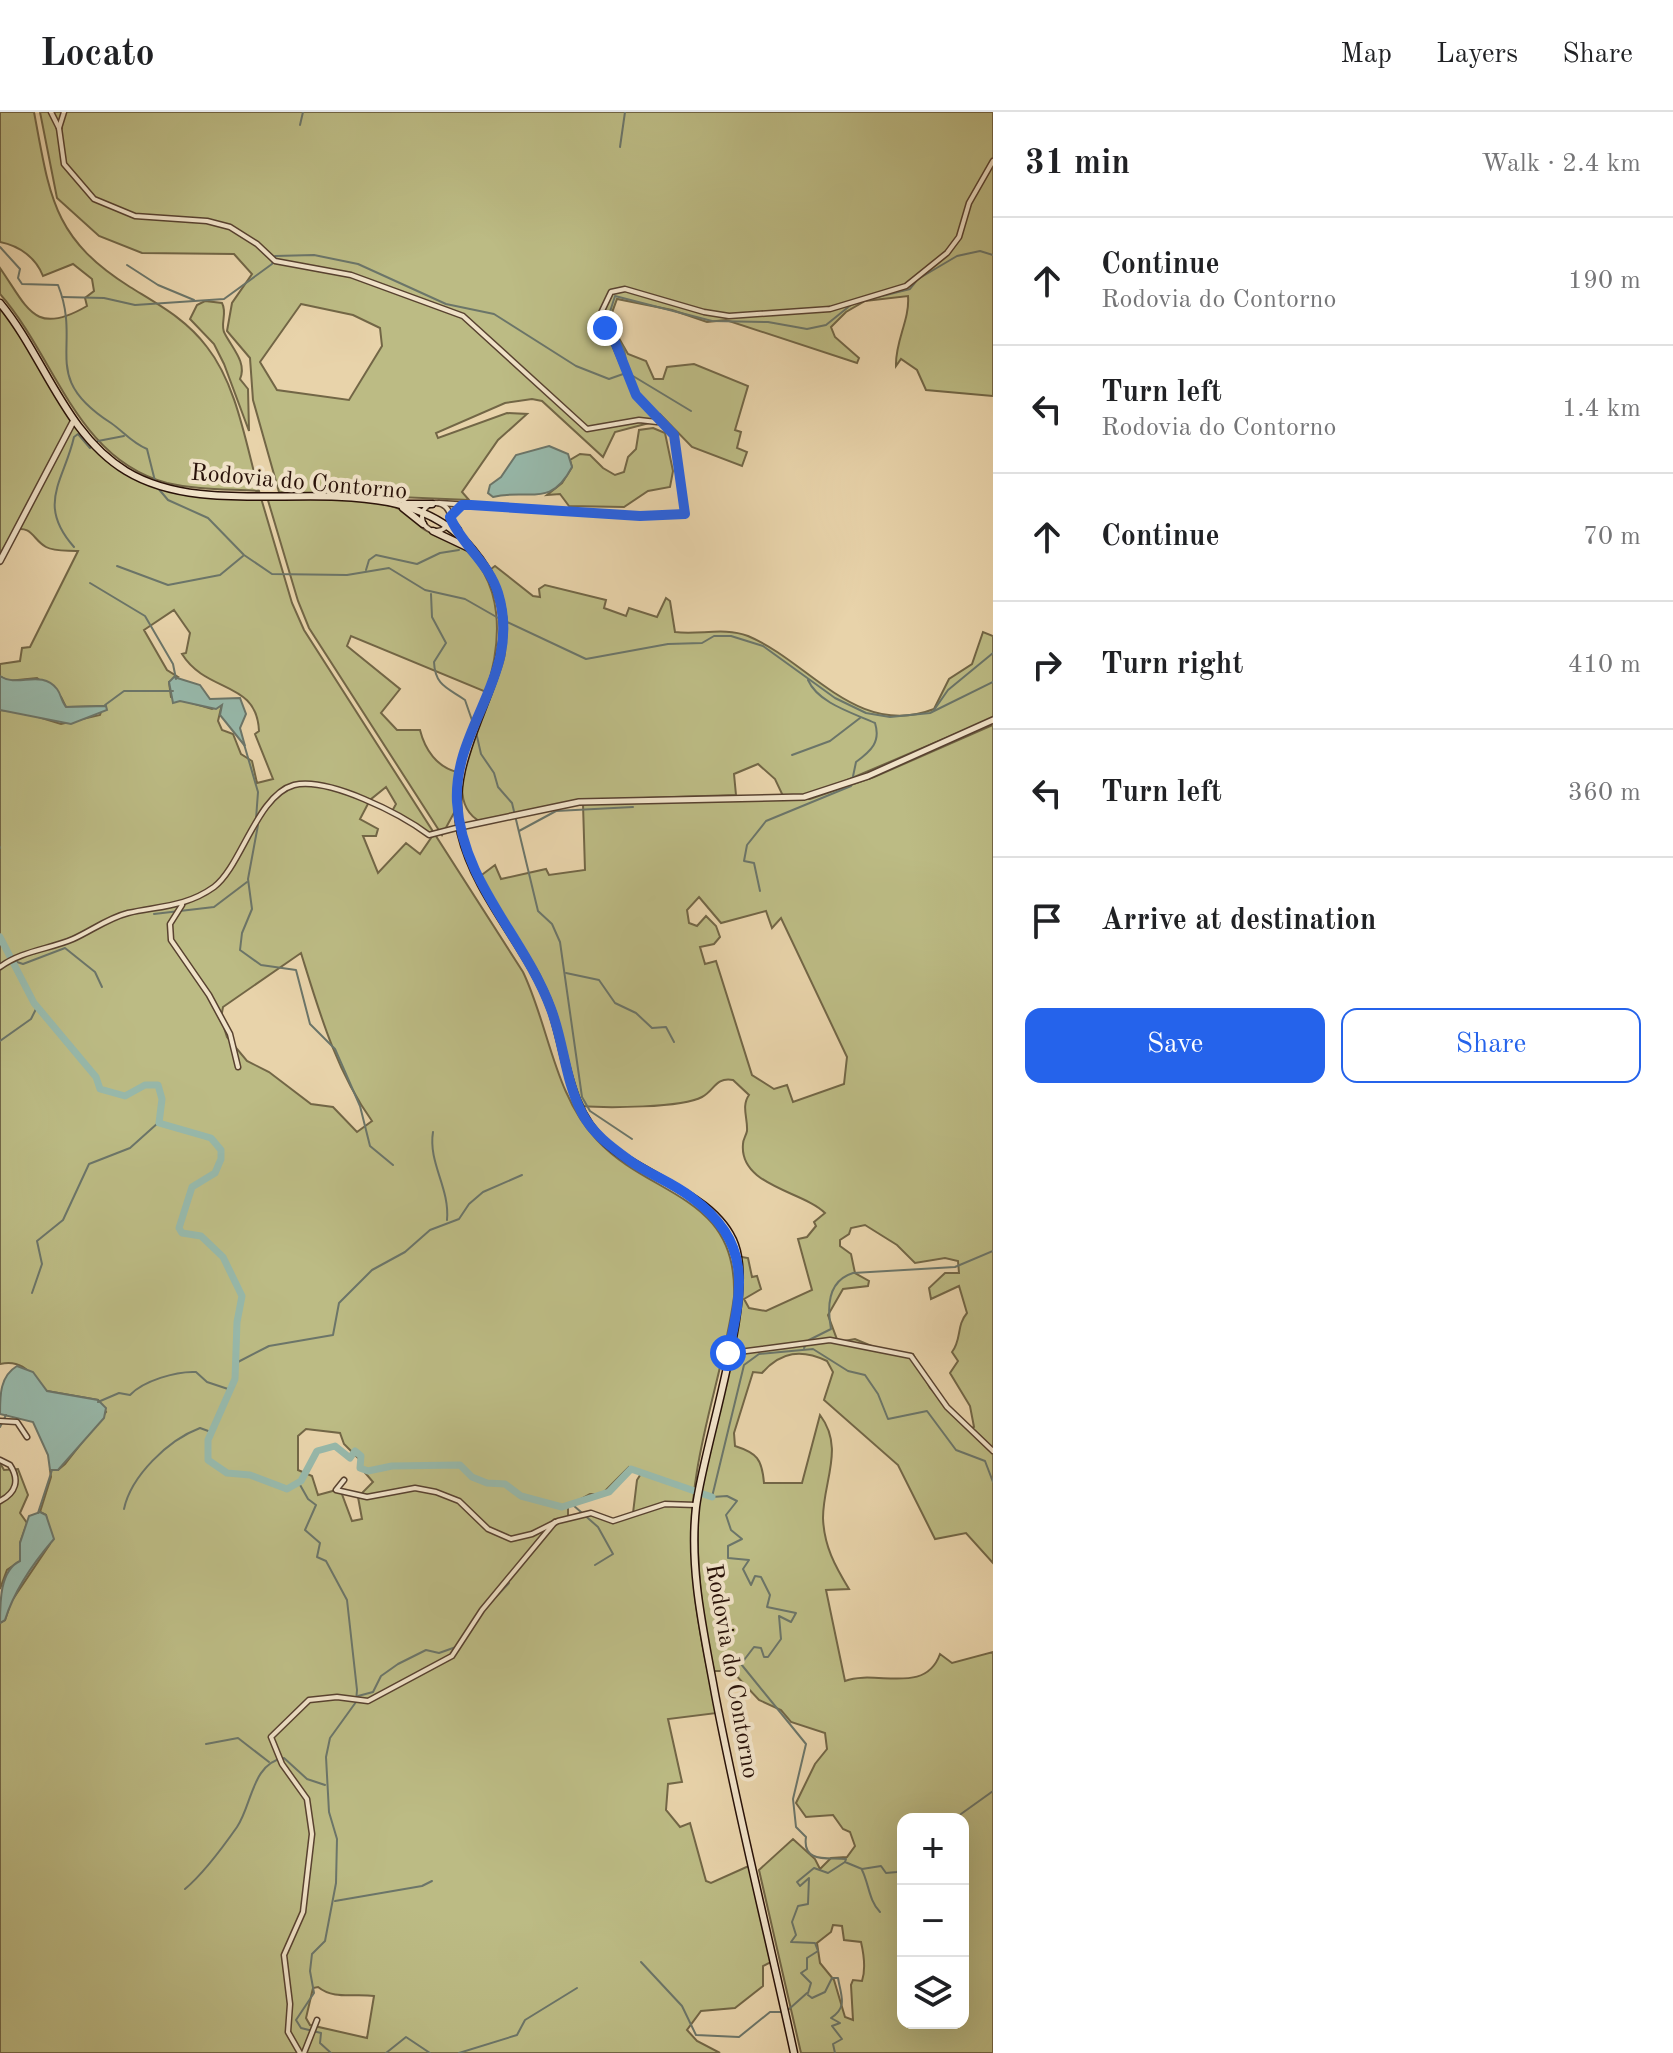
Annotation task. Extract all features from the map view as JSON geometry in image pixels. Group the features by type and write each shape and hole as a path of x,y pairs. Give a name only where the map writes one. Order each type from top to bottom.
{"main road":[{"name":"Rodovia do Contorno","path":"0,303 75,419 96,448 115,464 150,484 205,493 397,504 423,511 449,521 475,552 497,589 505,626 496,678 459,770 460,827 474,873 551,1009 568,1077 583,1115 605,1143 643,1170 690,1196 725,1227 735,1244 739,1289 696,1505 694,1557 700,1613 755,1886 794,2053"},
{"path":"397,504 435,504"},
{"path":"397,504 423,524"},
{"path":"433,531 475,552"}],"street":[{"path":"51,112 59,128 64,164 94,199 135,216 207,221 230,227 257,244 275,261 351,275 463,316 587,429 639,420 660,422"},
{"path":"59,128 64,112"},
{"path":"462,505 449,521 433,531 423,524 423,511 435,504 462,505 640,516 685,514 674,435 636,395 620,352 605,328 601,313 611,292 625,289 704,312 729,316 830,309 906,286 947,253 959,237 969,203 993,161"},
{"path":"0,561 75,419"},
{"path":"435,504 446,508 449,521"},
{"path":"0,967 17,957 72,940 124,914 182,905 221,881 275,795 295,785 317,785 381,807 405,817 429,835 579,802 804,797 868,776 993,720"},
{"path":"182,905 170,924 171,940 209,995 230,1034 238,1067"},
{"path":"728,1353 830,1340 911,1356 947,1407 993,1451"},
{"path":"0,1421 17,1422 27,1437"},
{"path":"0,1460 10,1465 16,1482 14,1490 0,1501"},
{"path":"344,1480 336,1490 349,1495 373,1496 415,1488 449,1496 469,1507 488,1529 506,1538 522,1538 555,1522 591,1513 613,1521 669,1504 696,1505"},
{"path":"302,2053 288,2032 290,2004 284,1955 305,1904 313,1848 310,1810 305,1795 282,1764 271,1737 309,1700 337,1697 368,1701 452,1656 482,1610 555,1522"},
{"path":"302,2053 317,2020"}],"shaded area":[{"path":"0,112 34,112 51,191 59,213 84,251 104,269 181,320 207,347 233,397 259,491 178,485 136,471 110,452 70,404 20,320 0,294 0,268 26,306 44,318 55,319 87,306 85,298 94,291 92,279 73,264 43,276 26,254 0,242"},
{"path":"40,112 993,112 993,396 926,390 917,370 901,359 896,366 908,296 865,301 846,312 831,327 835,337 859,358 857,363 726,320 707,322 672,310 617,299 609,321 628,354 646,361 654,379 663,379 667,367 694,364 748,386 735,430 741,432 737,448 747,452 742,466 692,447 660,414 649,423 615,432 603,457 542,401 532,399 505,403 436,433 438,438 507,413 527,414 498,440 462,492 469,500 279,492 253,400 250,358 227,331 232,303 252,274 234,254 142,253 99,236 57,198","holes":["301,304 353,315 380,328 382,346 349,400 277,390 260,362"]},
{"path":"205,301 222,303 224,307 223,331 238,356 242,367 240,379 248,389 249,431 214,344 190,319 197,305"},
{"path":"0,306 67,413 107,460 133,477 175,492 261,498 292,603 304,630 523,972 562,1081 583,1122 597,1140 619,1159 707,1217 722,1237 731,1263 734,1297 697,1471 692,1533 699,1623 717,1713 668,1719 682,1782 668,1784 666,1810 680,1827 690,1823 706,1881 711,1883 751,1865 773,1961 763,1966 763,1986 735,2008 701,2011 687,2030 697,2041 720,2053 0,2053 0,1623 5,1620 11,1602 50,1544 46,1515 40,1512 51,1477 50,1470 58,1470 65,1464 106,1412 98,1400 47,1391 23,1367 0,1364 0,710 22,712 61,724 100,715 103,706 66,707 61,697 37,678 8,681 0,676 0,664 20,661 22,648 30,647 78,551 50,549 29,531 20,529 14,530 0,554","holes":["174,610 190,633 186,653 182,654 192,667 250,703 259,731 255,734 273,779 257,783 252,761 241,754 233,734 222,730 218,721 222,704 212,709 171,697 169,682 178,677 167,670 144,630","386,787 396,804 391,813 433,835 420,854 406,843 378,873 363,836 376,836 378,829 360,819 370,800","301,953 338,1061 372,1121 357,1132 333,1107 311,1104 269,1072 247,1061 227,1037 221,1018 223,1007","306,1429 340,1433 344,1444 360,1460 361,1468 373,1482 358,1497 362,1519 352,1521 340,1489 318,1495 312,1476 298,1470 298,1436","629,1467 642,1472 637,1480 633,1513 612,1520 590,1512 568,1518 568,1506 590,1494 602,1494","313,1988 337,1995 374,1996 367,2038 310,2025 306,2018"]},
{"path":"653,428 665,433 673,471 670,487 648,491 624,507 569,506 560,494 547,495 562,483 572,467 570,460 580,454 590,455 615,475 624,472 628,457 636,449 639,430"},
{"path":"549,446 568,454 572,467 555,488 538,494 493,497 488,493 490,485 501,477 516,455"},
{"path":"267,497 354,500 402,510 425,530 459,544 485,576 496,613 497,633 486,692 351,636 347,646 400,689 381,713 397,730 420,730 433,757 457,772 455,811 442,835 309,628"},
{"path":"495,566 533,596 540,597 539,589 545,585 606,600 604,608 626,616 629,608 657,617 666,598 670,601 675,632 730,632 748,636 771,648 835,694 881,714 906,716 934,709 949,679 972,664 983,632 993,636 993,718 812,795 783,796 775,779 758,764 734,774 736,795 583,800 481,822 467,809 462,790 464,768 505,653 503,610 491,569"},
{"path":"0,676 51,683 66,707 106,706 107,710 71,724 0,710"},
{"path":"174,677 200,685 210,699 240,698 246,714 240,728 245,746 220,715 222,705 216,709 180,701 173,703 169,682"},
{"path":"993,725 993,1563 966,1533 935,1539 898,1465 824,1400 833,1372 827,1361 792,1354 777,1360 762,1373 753,1372 734,1433 735,1446 757,1458 764,1483 802,1483 820,1415 827,1427 832,1452 824,1504 824,1528 831,1555 849,1589 826,1590 845,1681 857,1678 912,1678 933,1667 940,1654 952,1663 993,1652 993,2053 801,2053 759,1870 793,1839 815,1859 820,1869 831,1858 847,1857 855,1846 850,1832 843,1829 833,1815 806,1817 796,1803 815,1764 827,1749 825,1733 791,1722 781,1710 759,1700 732,1671 714,1671 709,1650 699,1565 699,1501 739,1305 736,1256 748,1258 752,1277 757,1276 761,1289 744,1299 749,1308 766,1311 812,1290 798,1239 807,1237 816,1226 814,1222 825,1213 774,1186 751,1169 744,1158 743,1144 747,1131 745,1104 749,1095 733,1080 722,1080 702,1097 692,1101 625,1107 581,1106 540,975 479,877 495,865 501,879 546,869 549,875 585,870 583,804 810,799 874,777","holes":["699,897 721,923 766,911 772,928 781,918 847,1057 844,1084 793,1102 787,1085 774,1089 752,1075 716,961 705,964 700,947 714,944 720,937 716,926 706,916 697,926 689,923 687,910","865,1225 897,1245 915,1263 945,1258 958,1261 959,1273 945,1273 929,1288 931,1299 959,1286 967,1313 952,1352 958,1361 950,1373 970,1406 974,1427 969,1429 930,1388 913,1354 886,1352 855,1339 838,1342 828,1315 843,1289 868,1286 869,1281 855,1273 851,1254 840,1246 840,1240 849,1234 851,1228","833,1925 842,1926 844,1940 861,1942 864,1972 862,1981 853,1980 851,1985 853,2020 845,2017 834,1980 820,1963 817,1943 831,1932"]},
{"path":"17,1366 33,1372 47,1391 98,1400 106,1408 104,1418 58,1470 50,1470 48,1455 33,1422 0,1414 4,1381"},
{"path":"0,1463 4,1470 18,1469 28,1495 20,1513 27,1523 20,1543 20,1561 7,1570 0,1589"},
{"path":"40,1512 46,1515 54,1539 26,1577 5,1620 0,1623 5,1579 13,1565 20,1561 20,1543 29,1516"}],"waterway":[{"path":"300,125 303,112"},
{"path":"620,147 625,112"},
{"path":"0,247 20,269 18,278 22,284 58,285 67,327 66,360 75,390 89,406 132,441 147,449 155,481"},
{"path":"866,300 910,289 918,279 957,256 980,251 993,255"},
{"path":"62,297 104,298 135,305 224,299 272,264 275,256 314,255 358,264 446,304 494,314 576,366 609,379 626,373"},
{"path":"127,265 158,285 194,300"},
{"path":"628,371 624,349 607,321 615,296 712,321 768,322 807,329 826,325 852,304"},
{"path":"628,373 691,411"},
{"path":"74,547 63,532 55,505 56,492 74,437 78,434 90,448 98,441 124,436"},
{"path":"157,487 168,500 208,518 244,555 272,574 347,575 389,568 425,590 465,599 500,619"},
{"path":"366,570 369,560 376,555 417,564 440,553 459,550"},
{"path":"117,566 168,585 220,575 243,556"},
{"path":"90,583 145,616 173,664 176,679"},
{"path":"431,594 432,617 446,643 434,662 435,670 444,686 465,700 474,726"},
{"path":"505,621 586,659 668,644 702,643 714,636 731,636 763,646 835,698 866,713 890,717 930,713 993,682"},
{"path":"934,710 948,690 993,653"},
{"path":"760,891 754,863 744,861 747,845 766,821 851,786 856,762 876,741 875,723 828,701 808,680"},
{"path":"105,705 124,691 173,691"},
{"path":"792,755 830,741 860,718"},
{"path":"476,732 481,754 494,773 498,787 512,803 538,911 552,924 560,942 582,1097 590,1111 632,1139"},
{"path":"244,744 258,792 256,819"},
{"path":"519,831 556,811 633,807"},
{"path":"258,825 248,879 252,909 242,933 240,950 261,965 296,970 310,1024 335,1049 360,1106 370,1146 393,1165"},
{"path":"154,914 214,907 247,882"},
{"path":"0,937 34,1003 96,1077 100,1089 125,1096 145,1085 158,1085 162,1099 159,1123 211,1138 221,1150 215,1173 192,1187 179,1228 182,1233 201,1236 223,1257 242,1296 237,1322 235,1379 208,1440 208,1460 227,1473 250,1475 287,1489 301,1481 317,1451 335,1446 350,1458 355,1451 361,1456 360,1468 368,1471 392,1466 460,1465 472,1477 487,1483 505,1484 521,1496 562,1507 609,1492 631,1469 712,1497"},
{"path":"14,961 23,964 65,948 95,972 102,987"},
{"path":"566,973 599,980 615,1003 636,1013 652,1028 666,1027 674,1042"},
{"path":"0,1041 31,1019 37,1007"},
{"path":"32,1293 42,1264 37,1241 63,1220 89,1164 130,1148 159,1122"},
{"path":"433,1132 432,1143 445,1197 447,1220"},
{"path":"236,1363 269,1346 333,1335 339,1303 372,1270 405,1252 430,1230 459,1219 469,1204 483,1192 522,1175"},
{"path":"804,1348 809,1340 831,1329 831,1296 844,1277 853,1273 955,1267 993,1251"},
{"path":"897,1872 886,1873 881,1866 862,1869 845,1862 846,1859 818,1857 808,1852 806,1837 796,1827 793,1799 806,1744 741,1664 754,1647 761,1648 764,1657 768,1657 781,1639 779,1616 791,1622 796,1613 767,1607 770,1595 761,1577 755,1576 751,1585 743,1569 749,1560 728,1558 728,1546 742,1539 731,1530 726,1515 737,1501 727,1496 712,1497 744,1365 759,1354 813,1349 848,1371 865,1375 878,1394 888,1419 927,1411 956,1450 985,1461 993,1482"},
{"path":"98,1402 119,1393 130,1395 151,1381 188,1372 196,1372 207,1382 231,1390"},
{"path":"0,1427 6,1415"},
{"path":"124,1509 134,1484 164,1450 200,1428 211,1432"},
{"path":"38,1513 52,1470"},
{"path":"299,1483 308,1499 316,1505 305,1530 320,1543 317,1557 326,1561 347,1600 357,1690 356,1702 330,1738 326,1757 329,1812 337,1839 336,1883 325,1941 312,1954 310,1971 314,1993 296,2020 301,2028 321,2033 320,2043 331,2053"},
{"path":"573,1505 598,1527 613,1554 595,1565"},
{"path":"492,1601 509,1583"},
{"path":"358,1696 373,1692 381,1676 398,1664 426,1650 439,1653 456,1647"},
{"path":"206,1744 238,1738 269,1762"},
{"path":"185,1889 206,1868 237,1827 259,1776 273,1761 284,1758 307,1779 325,1785"},
{"path":"962,1813 993,1791"},
{"path":"808,1993 811,1983 801,1973 807,1969 807,1958 818,1951 815,1943 791,1942 796,1935 792,1922 798,1906 808,1904 809,1878 800,1886 797,1882 814,1868 828,1873 845,1862"},
{"path":"862,1870 880,1912"},
{"path":"335,1901 422,1886 432,1881"},
{"path":"641,1962 682,2006 696,2035 739,2037 770,2012 782,2012"},
{"path":"808,1995 812,1998 825,1992 832,1978 838,1978 841,2005 831,2018 840,2023 832,2026 842,2039 833,2044 835,2053"},
{"path":"459,2053 517,2035 525,2020 577,1988"},
{"path":"788,2010 807,1993"},
{"path":"386,2053 406,2037 430,2053"}],"route":[{"path":"605,328 615,342 636,395 674,435 685,514 640,516 462,505 450,517 488,569 497,589 505,626 496,678 459,770 457,798 460,827 474,873 551,1009 568,1077 583,1115 605,1143 643,1170 690,1196 725,1227 735,1244 739,1289 737,1315 728,1353"}]}
